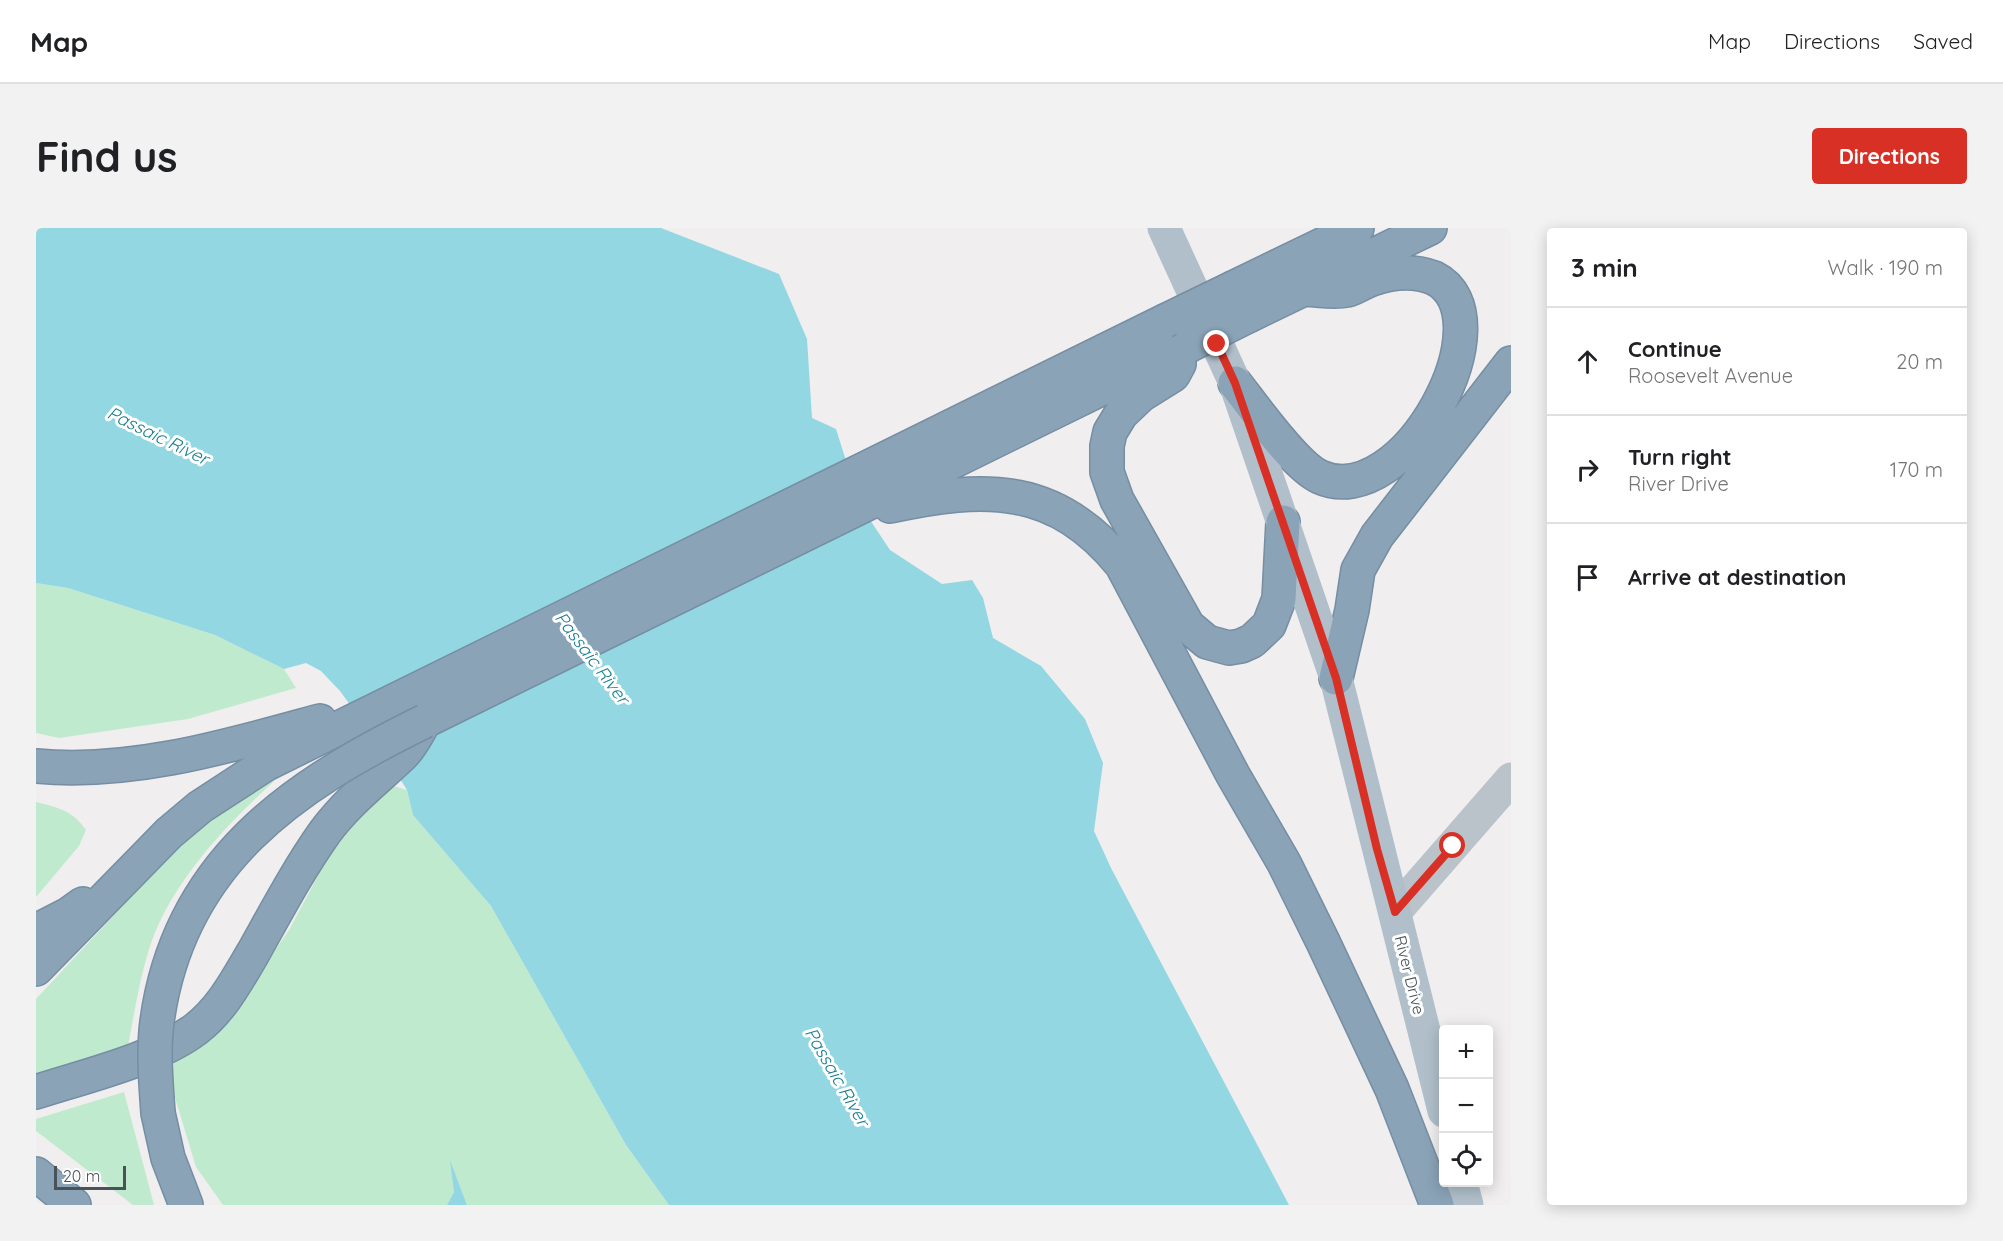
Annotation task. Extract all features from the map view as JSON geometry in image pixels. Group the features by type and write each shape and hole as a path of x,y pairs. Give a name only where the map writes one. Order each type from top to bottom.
{"highway":[{"path":"186,1205 168,1158 158,1113 155,1069 157,1025 164,984 187,923 212,879 254,830 305,788 358,755 425,720 925,472 1188,346 1242,301 1264,272 1307,228"},
{"path":"1264,272 1357,228"},
{"path":"1301,289 1430,228"},
{"path":"36,766 60,769 119,765 187,755 261,751 387,704 925,472 1165,321 1242,301 1301,289 1347,290 1371,279 1397,273 1421,274 1446,284 1458,299 1468,323 1467,348 1454,386 1435,420 1408,450 1379,472 1354,481 1331,480 1320,477 1309,470 1235,383"},
{"path":"1188,346 1173,375 1141,395 1121,414 1110,432 1106,459 1107,472 1117,500 1188,626 1207,642 1229,648 1241,646 1252,641 1269,625 1279,599 1283,522"},
{"path":"1336,678 1352,610 1358,570 1377,536 1511,363"},
{"path":"925,472 1044,504 1066,514 1091,532 1122,566 1233,776 1284,863 1392,1089 1437,1205"},
{"path":"36,1092 132,1060 182,1038 210,1016 234,986 309,855 327,830 373,780 404,753 425,720"},
{"path":"36,969 169,833 261,751"},
{"path":"36,931 69,914 129,872"},
{"path":"36,1174 74,1205"}],"main road":[{"name":"River Drive","path":"1164,228 1235,383 1336,678 1439,1094"},
{"path":"1462,1187 1467,1205"}],"street":[{"path":"1395,912 1511,779"}],"green space":[{"path":"36,583 68,588 215,635 284,669 296,688 188,719 59,738 36,733"},
{"path":"286,770 217,838 174,896 155,931 150,947 128,1046 36,1076 36,999 180,844 222,811"},
{"path":"387,784 407,790 413,815 491,906 626,1145 669,1205 467,1205 451,1163 454,1192 447,1205 223,1205 196,1167 169,1078 177,1055 232,1012 289,930 328,857"},
{"path":"36,802 70,814 86,830 79,846 36,897"},
{"path":"124,1092 154,1205 133,1205 36,1131 36,1119"}],"water":[{"name":"Passaic River","path":"36,228 661,228 779,274 807,339 812,418 836,429 860,505 890,550 942,584 972,580 983,598 993,638 1041,666 1085,719 1103,763 1094,831 1111,868 1289,1205 669,1205 626,1145 491,906 413,815 407,790 379,745 340,691 321,671 306,663 284,669 215,635 68,588 36,583"},
{"path":"450,1160 467,1205 447,1205 454,1192"}],"route":[{"path":"1217,344 1235,383 1336,678 1377,849 1395,912 1453,846"}]}
